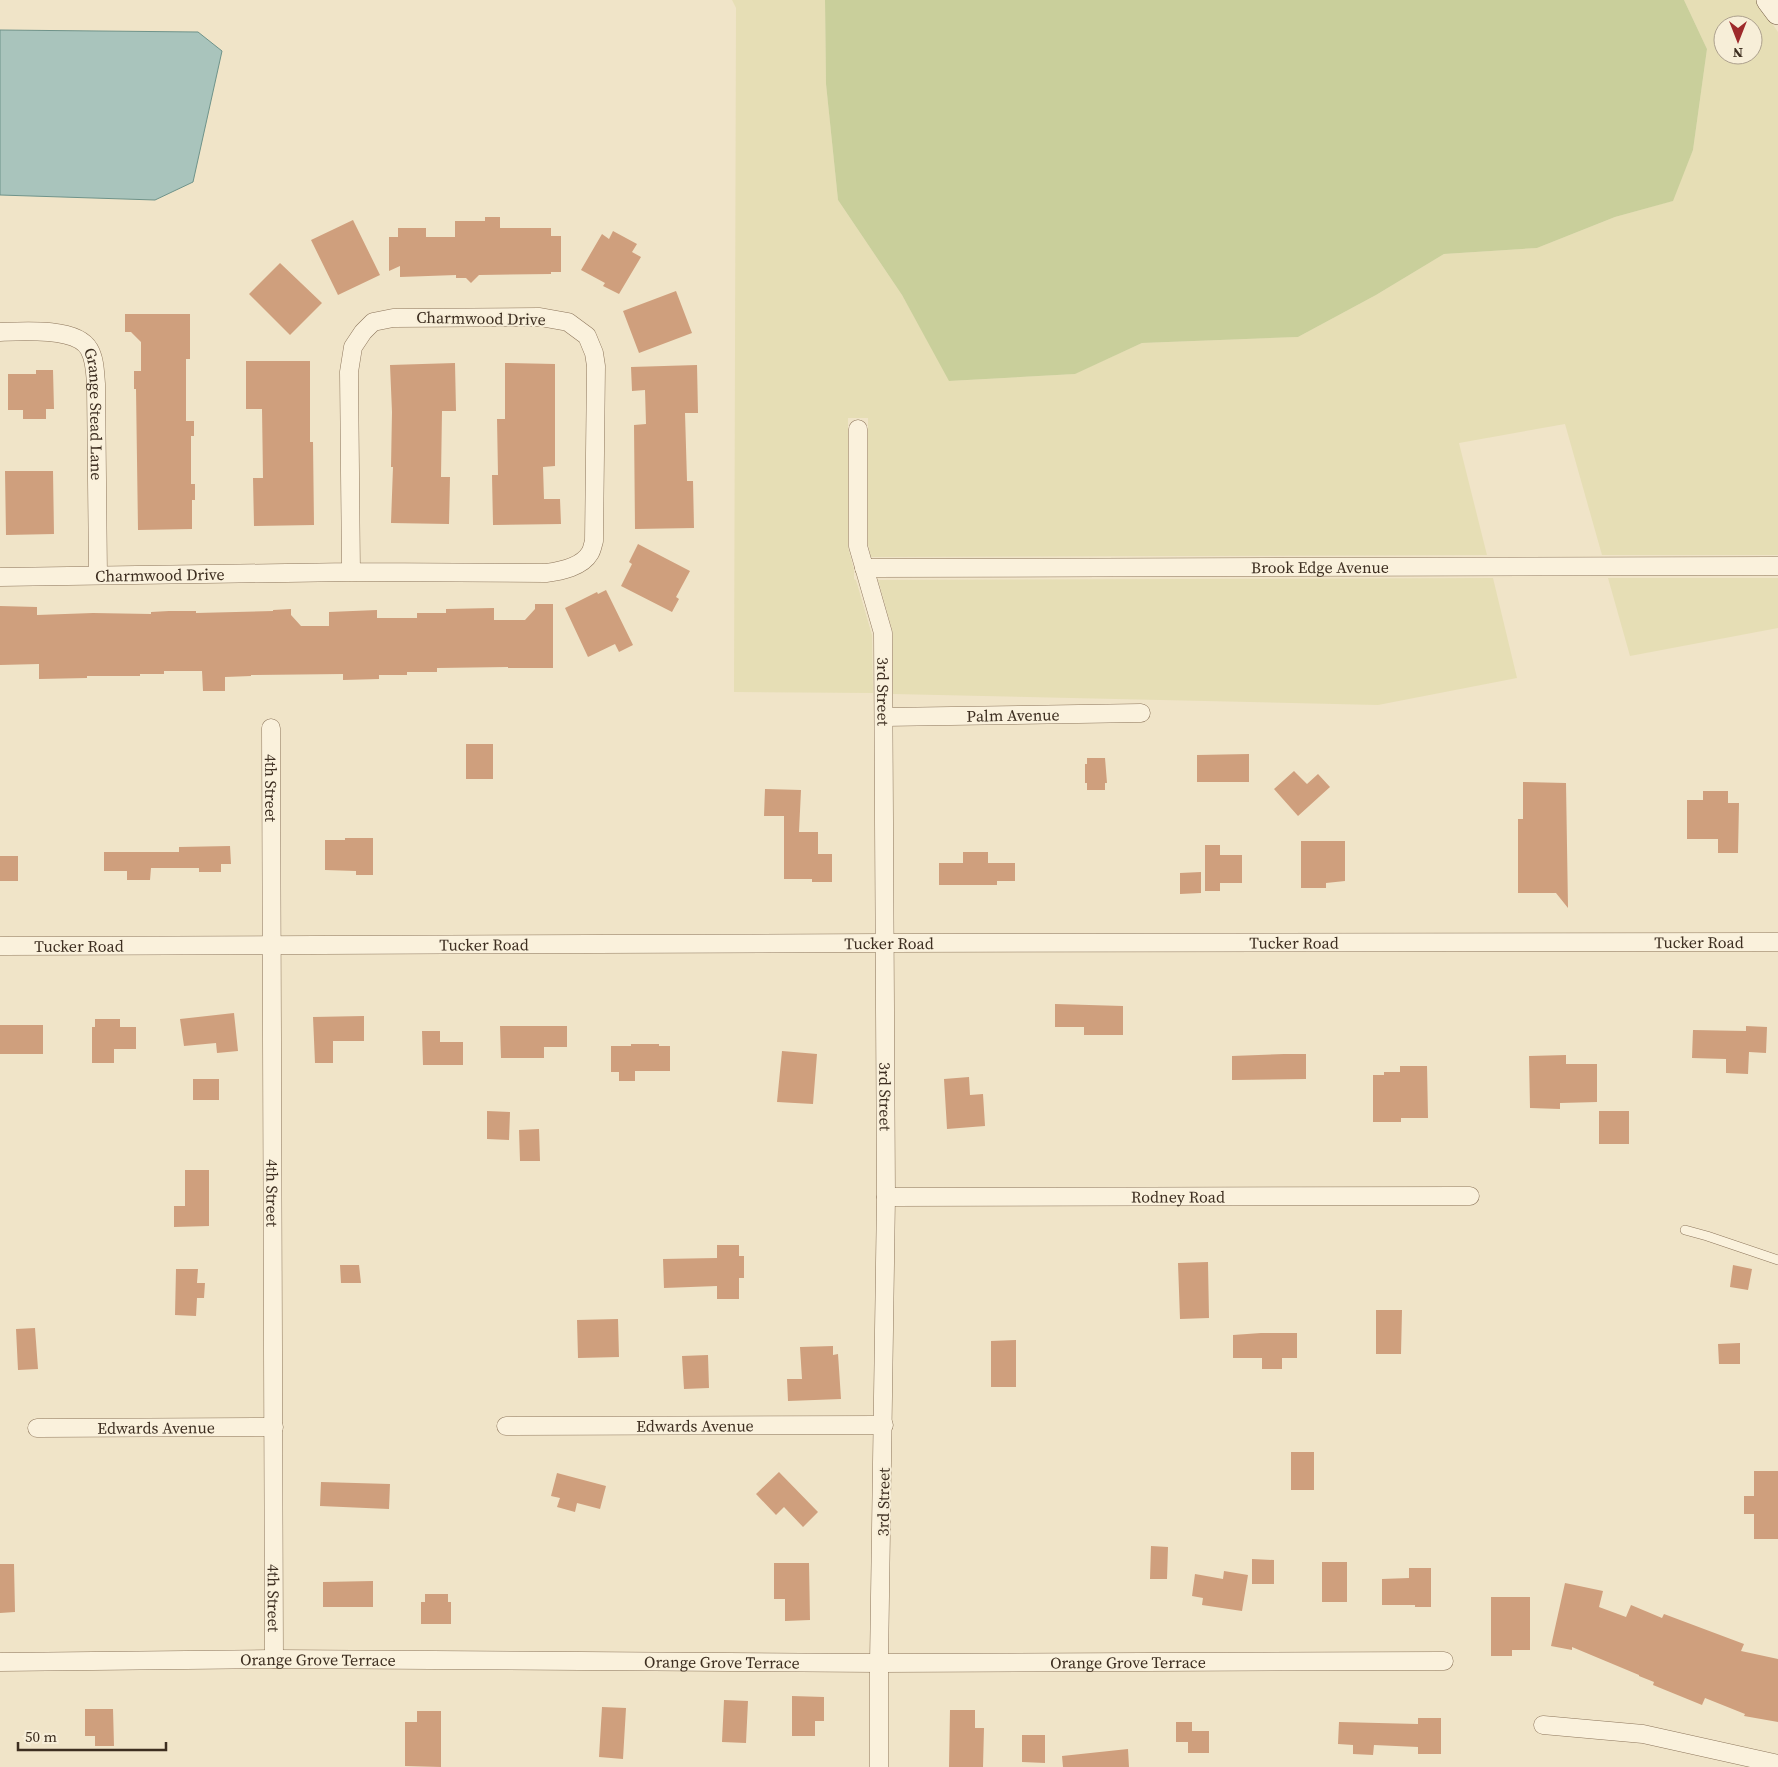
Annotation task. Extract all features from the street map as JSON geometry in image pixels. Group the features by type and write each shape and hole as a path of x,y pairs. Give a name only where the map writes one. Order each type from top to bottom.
{"main road":[{"path":"1769,0 1778,12"}],"street":[{"name":"Charmwood Drive","path":"0,577 351,572 546,573 564,570 578,564 590,553 594,541 596,366 594,353 587,336 568,322 540,317 393,318 373,322 363,332 353,348 349,372 351,572"},
{"name":"Grange Stead Lane","path":"0,332 58,333 74,337 89,348 94,363 96,384 98,575"},
{"name":"3rd Street","path":"858,429 858,546 883,633 886,1197 879,1767"},
{"name":"Brook Edge Avenue","path":"864,568 1778,566"},
{"name":"Palm Avenue","path":"884,717 1142,713"},
{"name":"4th Street","path":"271,728 274,1659"},
{"name":"Tucker Road","path":"0,946 1778,942"},
{"name":"Rodney Road","path":"886,1197 1470,1196"},
{"name":"Edwards Avenue","path":"506,1426 884,1426"},
{"name":"Edwards Avenue","path":"37,1428 274,1427"},
{"name":"Orange Grove Terrace","path":"0,1662 274,1659 879,1663 1444,1661"},
{"path":"1543,1726 1643,1734 1778,1764"}],"lane":[{"path":"1685,1230 1778,1260"}],"shaded area":[{"path":"732,0 825,0 826,84 838,200 902,295 950,381 1074,374 1142,343 1298,337 1376,295 1444,254 1537,248 1615,217 1672,201 1693,150 1707,49 1684,0 1756,0 1778,32 1778,555 1602,555 1565,424 1459,443 1487,555 871,557 868,544 868,418 848,418 848,547 854,570 854,579 856,580 872,635 873,693 734,692 736,8"},
{"path":"1493,578 1517,678 1378,705 893,694 893,633 878,580"},
{"path":"1608,578 1778,578 1778,628 1630,656"}],"green space":[{"path":"825,0 1684,0 1707,49 1693,150 1673,201 1615,217 1537,248 1444,254 1376,295 1298,337 1142,343 1075,374 949,381 902,295 838,200 826,84"}],"water":[{"path":"0,30 198,32 222,51 193,182 155,200 0,195"}],"building":[{"path":"485,217 500,217 500,228 551,228 551,236 561,236 561,272 551,272 551,274 479,275 471,283 466,278 456,278 456,275 400,277 400,266 389,271 389,237 398,237 398,228 426,228 426,237 455,237 455,221 485,221"},
{"path":"353,220 380,275 338,295 311,240"},
{"path":"613,231 637,244 632,252 641,257 619,294 603,286 605,283 581,270 602,234 609,239"},
{"path":"280,263 322,303 290,335 249,294"},
{"path":"676,291 692,333 639,353 623,311"},
{"path":"125,314 190,314 190,359 186,359 186,421 194,421 194,436 191,436 191,484 195,484 195,500 192,500 192,529 138,530 136,389 134,389 134,371 141,371 141,342 131,332 125,332"},
{"path":"246,361 310,361 310,442 313,442 314,525 254,526 253,478 263,478 262,409 246,409"},
{"path":"455,363 456,411 442,411 441,477 450,477 449,524 391,523 393,467 391,467 392,412 390,365"},
{"path":"505,363 555,364 555,466 543,467 544,499 560,499 561,524 493,525 492,475 498,475 497,419 505,419"},
{"path":"697,365 698,413 685,413 687,481 693,481 694,528 635,529 634,425 646,424 645,390 632,391 631,367"},
{"path":"36,370 53,370 54,409 46,409 46,419 23,419 23,410 8,410 8,374 36,374"},
{"path":"5,471 53,471 54,534 6,535"},
{"path":"638,544 690,571 676,597 679,599 672,612 621,586 632,564 629,562"},
{"path":"606,590 633,645 619,652 615,644 588,657 565,608 597,592 598,594"},
{"path":"535,604 553,604 553,668 437,668 437,672 407,672 407,675 379,675 379,679 343,680 343,674 251,675 225,677 225,691 203,691 202,671 164,671 164,674 140,674 140,676 87,676 87,678 39,679 39,664 0,665 0,606 37,607 37,615 93,613 151,614 151,612 169,611 196,611 196,613 291,609 291,615 301,626 329,626 329,612 377,610 377,618 417,618 417,613 446,613 446,609 494,608 494,620 525,620 535,609"},
{"path":"466,744 493,744 493,779 466,779"},
{"path":"1249,754 1249,782 1197,782 1197,755"},
{"path":"1087,758 1105,758 1107,783 1105,783 1105,790 1087,790 1085,764 1087,764"},
{"path":"1294,771 1307,784 1318,774 1330,787 1298,816 1274,789"},
{"path":"1523,782 1566,783 1568,908 1556,893 1518,893 1518,819 1523,819"},
{"path":"765,789 801,790 799,832 818,832 818,854 832,854 832,882 812,882 812,879 784,879 784,816 764,816"},
{"path":"1703,791 1728,791 1728,803 1739,803 1738,853 1718,853 1718,839 1687,839 1687,800 1703,800"},
{"path":"345,838 373,838 373,875 356,875 356,871 325,870 325,840 345,840"},
{"path":"1301,841 1345,841 1345,881 1326,883 1326,888 1301,888"},
{"path":"1205,845 1220,845 1220,855 1242,855 1242,883 1220,883 1220,891 1205,891"},
{"path":"230,846 231,864 221,864 221,872 199,872 199,868 151,868 150,880 127,880 127,871 104,871 104,852 179,852 179,847"},
{"path":"963,852 988,852 988,863 1015,863 1015,881 997,881 997,885 939,885 939,863 963,863"},
{"path":"0,856 18,856 18,881 0,881"},
{"path":"1201,872 1201,893 1180,894 1180,873"},
{"path":"1055,1004 1123,1006 1123,1035 1084,1035 1084,1027 1055,1027"},
{"path":"234,1013 238,1051 217,1053 216,1043 184,1046 180,1019"},
{"path":"364,1016 364,1041 333,1041 333,1063 315,1063 313,1017"},
{"path":"95,1019 120,1019 120,1027 136,1027 136,1049 114,1049 114,1063 92,1063 92,1027 95,1027"},
{"path":"0,1025 43,1025 43,1054 0,1054"},
{"path":"500,1026 567,1026 567,1047 544,1047 544,1058 501,1058"},
{"path":"1746,1026 1767,1027 1766,1053 1749,1052 1748,1074 1726,1073 1726,1059 1692,1058 1693,1030 1746,1031"},
{"path":"422,1031 440,1031 440,1042 463,1042 463,1065 423,1065"},
{"path":"631,1044 670,1046 670,1071 635,1071 635,1081 619,1081 619,1072 611,1072 611,1046 631,1046"},
{"path":"782,1051 817,1054 813,1104 777,1102"},
{"path":"1306,1054 1306,1079 1232,1080 1232,1056"},
{"path":"1566,1055 1566,1064 1597,1064 1597,1102 1560,1103 1560,1109 1530,1108 1529,1056"},
{"path":"1400,1066 1427,1066 1428,1118 1401,1118 1401,1122 1373,1122 1373,1075 1384,1075 1384,1072 1400,1072"},
{"path":"969,1077 970,1095 983,1094 985,1126 947,1129 944,1079"},
{"path":"193,1079 219,1079 219,1100 193,1100"},
{"path":"487,1111 510,1112 509,1140 487,1139"},
{"path":"1599,1111 1629,1111 1629,1144 1599,1144"},
{"path":"539,1129 540,1161 520,1161 519,1130"},
{"path":"185,1170 209,1170 209,1226 174,1227 174,1206 185,1206"},
{"path":"717,1245 739,1245 739,1256 744,1256 744,1278 739,1278 739,1299 717,1299 717,1286 664,1288 663,1259 717,1258"},
{"path":"1208,1262 1209,1318 1180,1319 1178,1263"},
{"path":"340,1265 359,1265 361,1283 341,1283"},
{"path":"1733,1265 1752,1269 1748,1290 1730,1287"},
{"path":"176,1269 198,1269 197,1283 205,1283 204,1298 197,1298 196,1316 175,1315"},
{"path":"1376,1310 1402,1310 1401,1354 1376,1354"},
{"path":"618,1319 619,1357 578,1358 577,1320"},
{"path":"35,1328 38,1369 18,1370 16,1329"},
{"path":"1297,1333 1297,1358 1282,1358 1282,1369 1262,1369 1262,1358 1233,1358 1233,1335"},
{"path":"1016,1340 1016,1387 991,1387 991,1341"},
{"path":"1740,1343 1740,1364 1719,1364 1718,1344"},
{"path":"833,1346 833,1355 838,1354 841,1399 788,1401 787,1379 802,1379 800,1347"},
{"path":"708,1355 709,1388 684,1389 682,1356"},
{"path":"1291,1452 1314,1452 1314,1490 1291,1490"},
{"path":"1754,1471 1778,1471 1778,1539 1754,1539 1754,1514 1744,1514 1744,1496 1754,1496"},
{"path":"779,1472 818,1512 803,1527 784,1507 776,1515 756,1494"},
{"path":"557,1473 606,1486 600,1509 577,1503 575,1512 557,1507 560,1498 551,1496"},
{"path":"321,1482 390,1484 389,1509 320,1506"},
{"path":"1151,1546 1168,1547 1167,1579 1150,1579"},
{"path":"1252,1559 1274,1560 1274,1584 1252,1584"},
{"path":"1322,1562 1347,1562 1347,1602 1322,1602"},
{"path":"774,1563 809,1563 810,1620 785,1621 785,1599 774,1599"},
{"path":"0,1564 14,1564 15,1612 0,1613"},
{"path":"1409,1568 1431,1568 1431,1607 1382,1605 1382,1579 1409,1578"},
{"path":"1224,1571 1248,1575 1242,1611 1202,1605 1203,1598 1192,1596 1195,1574 1223,1579"},
{"path":"373,1581 373,1607 323,1607 323,1582"},
{"path":"1565,1583 1603,1591 1599,1607 1626,1617 1631,1605 1662,1618 1664,1614 1744,1644 1741,1651 1778,1659 1778,1722 1744,1716 1745,1714 1705,1698 1702,1705 1653,1685 1654,1682 1639,1675 1572,1647 1572,1650 1551,1646"},
{"path":"425,1594 448,1594 448,1602 451,1602 451,1624 421,1624 421,1602 425,1602"},
{"path":"1491,1597 1530,1597 1530,1650 1512,1650 1512,1656 1491,1656"},
{"path":"792,1696 824,1697 824,1721 815,1721 815,1736 792,1736"},
{"path":"724,1700 748,1701 746,1743 722,1742"},
{"path":"602,1707 626,1708 623,1759 599,1757"},
{"path":"85,1709 113,1709 114,1746 95,1746 95,1736 85,1736"},
{"path":"950,1710 975,1710 975,1728 984,1728 983,1767 949,1767"},
{"path":"417,1711 441,1711 441,1767 405,1766 405,1722 417,1722"},
{"path":"1418,1718 1441,1718 1441,1754 1418,1754 1418,1747 1374,1745 1373,1755 1353,1754 1353,1745 1338,1744 1339,1722 1418,1724"},
{"path":"1176,1722 1192,1722 1192,1731 1209,1731 1209,1753 1188,1753 1188,1742 1176,1742"},
{"path":"1022,1735 1045,1735 1045,1763 1022,1762"},
{"path":"1128,1749 1129,1767 1063,1767 1062,1756"}]}
